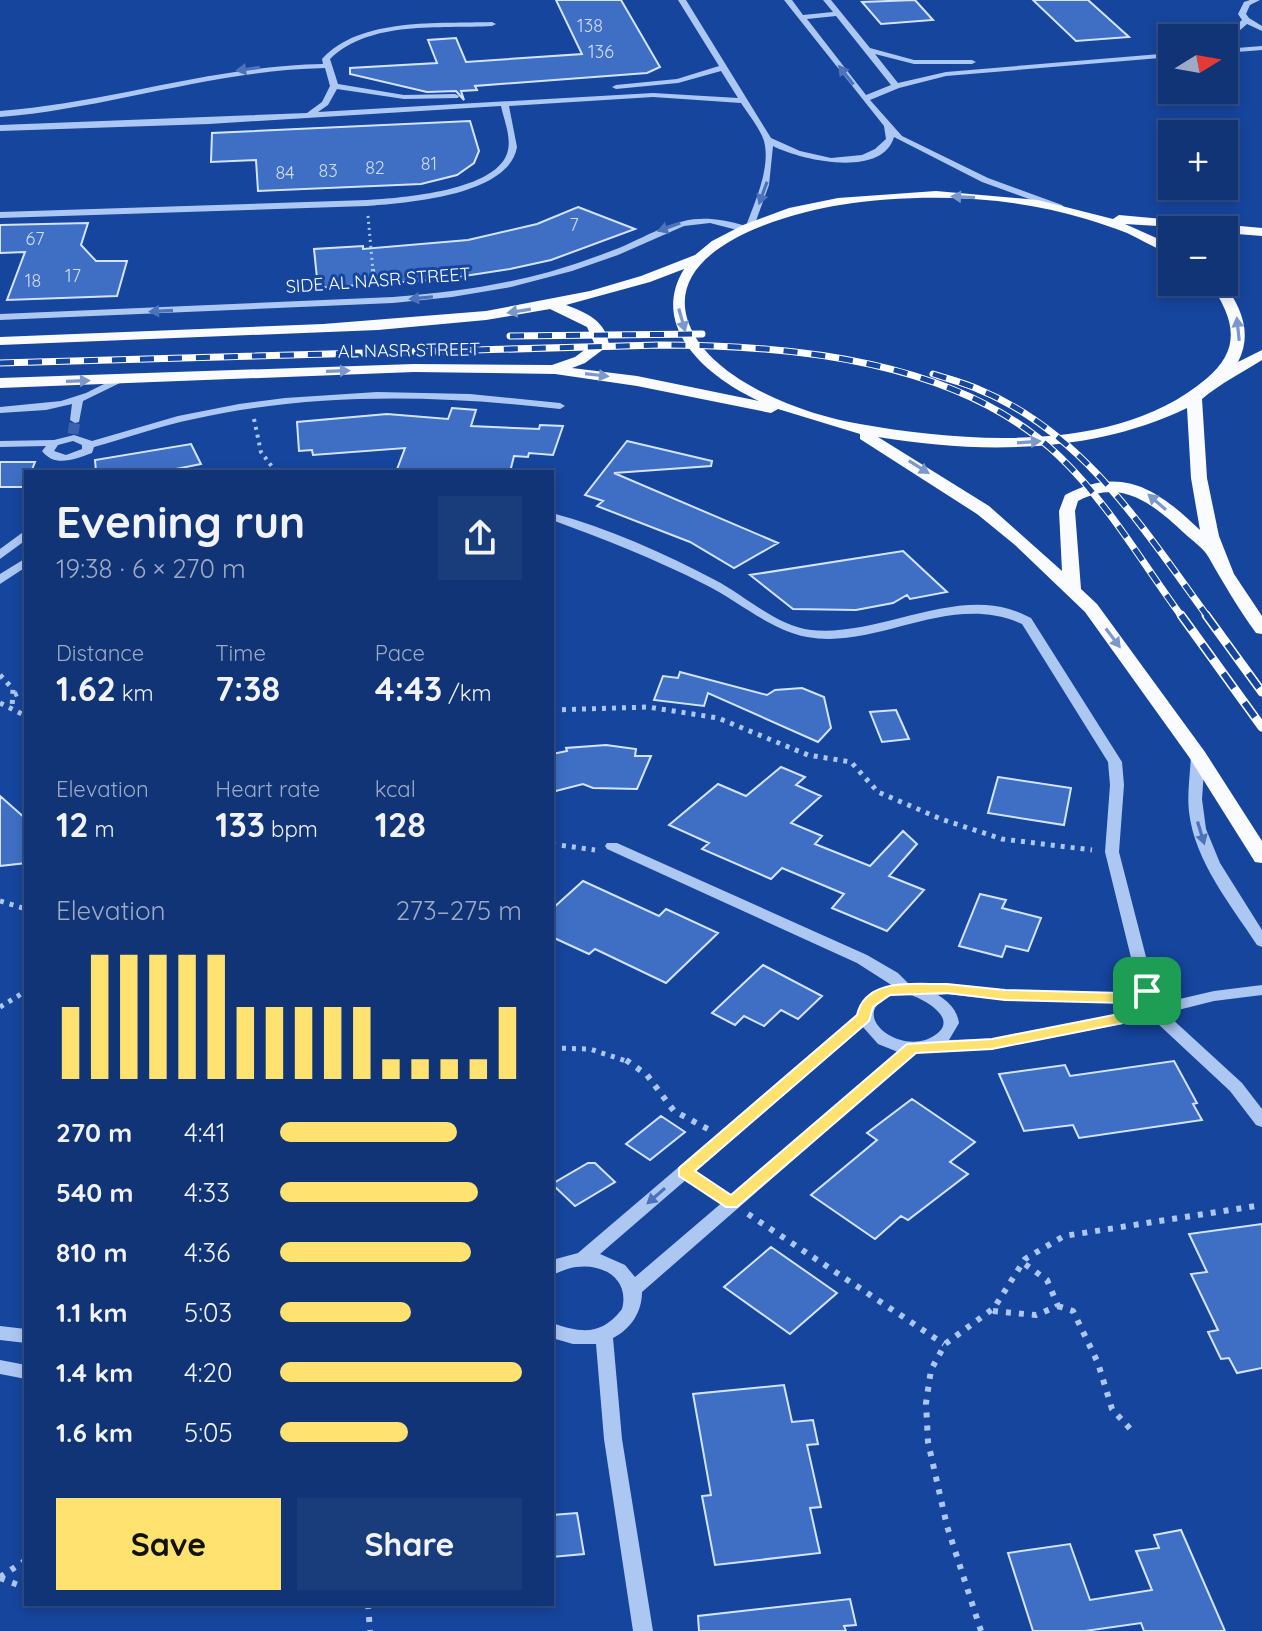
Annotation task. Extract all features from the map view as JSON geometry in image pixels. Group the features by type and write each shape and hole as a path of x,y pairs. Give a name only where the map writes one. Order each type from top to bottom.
{"main road":[{"path":"1262,232 1082,215 1004,201 901,196 846,201 807,209 747,228 701,258 684,280 678,303 683,328 699,353 727,377 766,399 852,428 936,441 1022,442 1102,432 1169,412 1262,354"},
{"path":"1082,215 1127,229 1158,243"},
{"name":"AL NASR STREET","path":"0,341 452,322 554,305 638,282 701,258"},
{"path":"1215,384 1232,364 1240,343 1239,321 1227,296"},
{"path":"554,305 587,320 599,328 602,335 602,345 591,354 555,370"},
{"name":"AL NASR STREET","path":"0,383 414,368 555,370 666,386 814,417"},
{"path":"1194,399 1198,476 1216,554 1230,582 1262,629"},
{"path":"852,428 943,482 983,510 1072,589 1120,646 1198,756 1262,857"},
{"path":"1072,589 1067,511 1071,498 1083,491 1125,488 1145,492 1216,554"}],"street":[{"path":"682,0 768,140 770,167 765,191 747,228"},
{"path":"788,0 887,127 916,148 961,169 1082,215"},
{"path":"827,0 896,86"},
{"path":"1256,0 1240,6 1246,20 1262,29"},
{"path":"801,17 838,14"},
{"path":"1238,28 1246,20"},
{"path":"310,115 325,103 334,86 326,59 338,47 365,36 492,24"},
{"path":"867,50 921,62 956,63 1158,47"},
{"path":"1238,50 1262,48"},
{"path":"865,99 896,86 931,77 1158,56"},
{"path":"921,62 921,70 931,77"},
{"path":"0,114 111,99 245,69 326,66"},
{"path":"334,86 393,96 450,97 660,84 725,67"},
{"path":"0,128 310,115 653,95 745,101"},
{"path":"0,215 367,203 438,194 492,174 505,163 512,152 513,141 504,103"},
{"path":"768,140 803,155 840,160 866,155 886,146 890,140 887,127"},
{"name":"SIDE AL NASR STREET","path":"0,317 455,294 520,282 604,257 665,227 684,222 716,221 747,228"},
{"path":"0,410 28,410 78,401 118,380"},
{"path":"53,451 74,436 90,445 192,416 254,406 383,397 510,399 560,406"},
{"path":"75,420 78,401"},
{"path":"0,444 53,451 72,458 88,451 90,445"},
{"path":"52,470 53,451"},
{"path":"72,458 73,470"},
{"path":"554,517 662,559 713,583 798,631 839,634 979,608 1000,608 1020,615 1032,627 1115,762 1117,785 1112,852 1147,991"},
{"path":"0,555 24,536"},
{"path":"0,580 24,563"},
{"path":"1198,756 1196,814 1200,833 1208,852 1262,942"},
{"path":"612,846 871,963 945,1006 950,1018 949,1029 941,1039 920,1047 633,1289"},
{"path":"1125,998 911,989 875,996 866,1006 864,1017 869,1029 879,1039 895,1046 920,1047 992,1044 1134,1016"},
{"path":"1262,990 1214,996 1163,1012 1142,1019 1134,1016 1124,1004 1130,993 1147,991 1157,994 1163,1012 1236,1087 1262,1121"},
{"path":"584,1258 864,1017"},
{"path":"554,1267 584,1258 605,1263 623,1273 633,1289 632,1307 622,1323 604,1335 585,1339 566,1337 554,1331"},
{"path":"0,1333 24,1336"},
{"path":"604,1335 613,1439 643,1631"},
{"path":"0,1367 24,1372"}],"path":[{"path":"367,203 375,300"},
{"path":"254,406 257,440 275,470"},
{"path":"0,675 13,689 12,708"},
{"path":"14,695 24,691"},
{"path":"0,703 24,715"},
{"path":"554,710 617,705 704,714 743,725 807,755 849,761 858,767 866,783 878,792 970,830 1002,839 1112,852"},
{"path":"554,844 630,855"},
{"path":"0,901 24,908"},
{"path":"0,1007 24,992"},
{"path":"554,1048 579,1047 624,1059 646,1074 665,1102 685,1118 728,1135"},
{"path":"732,1203 944,1344"},
{"path":"981,1631 929,1451 925,1402 928,1385 944,1344 993,1311 1022,1262 1064,1236 1262,1205"},
{"path":"1022,1262 1047,1280 1058,1306 1073,1311 1104,1380 1104,1394 1110,1408 1133,1432"},
{"path":"993,1311 1041,1315 1052,1313 1058,1306"},
{"path":"0,1577 24,1561"},
{"path":"0,1577 24,1587"},
{"path":"368,1606 370,1631"}],"building":[{"path":"556,0 621,0 660,67 647,73 475,86 477,90 461,91 464,100 456,91 427,92 350,74 350,68 437,63 428,40 456,38 466,62 582,54"},
{"path":"915,0 933,20 881,24 862,2"},
{"path":"1033,0 1088,0 1129,37 1076,41"},
{"path":"470,121 479,151 474,163 457,175 421,184 258,191 256,160 211,162 212,133"},
{"path":"578,207 635,229 551,260 510,269 445,279 318,288 314,249 363,246 363,249 468,240 537,224"},
{"path":"88,223 81,245 96,261 127,261 117,296 7,300 25,252 0,253 0,225"},
{"path":"452,408 476,410 471,426 539,429 540,425 563,426 553,455 529,453 528,457 514,456 510,470 397,470 405,448 313,455 312,450 299,451 297,422 387,414 448,419"},
{"path":"627,441 712,461 711,466 614,473 778,543 734,568 690,542 597,506 603,501 585,495"},
{"path":"191,444 201,464 171,470 96,470 95,460"},
{"path":"0,462 35,462 32,470 24,470 24,487 0,487"},
{"path":"903,551 947,592 910,599 907,595 893,603 856,610 793,609 750,575"},
{"path":"680,672 767,695 775,690 802,688 824,697 831,728 818,742 708,693 704,706 654,700 663,676 678,678"},
{"path":"896,710 909,739 882,742 870,712"},
{"path":"606,745 636,749 635,756 651,756 637,789 593,788 583,784 554,791 554,754 567,751 566,748"},
{"path":"781,767 805,777 796,785 821,796 791,823 822,836 815,844 870,866 903,831 917,844 889,876 924,890 887,931 832,908 844,894 782,868 771,879 702,849 709,843 669,825 718,784 746,796"},
{"path":"998,777 1071,788 1064,825 988,813"},
{"path":"0,796 24,817 24,863 0,866"},
{"path":"583,881 659,916 666,909 718,933 666,983 595,949 589,954 554,938 554,907"},
{"path":"980,894 1006,900 1002,908 1041,918 1028,951 1006,946 1002,957 959,946"},
{"path":"763,965 822,996 798,1019 781,1010 764,1026 744,1016 735,1025 712,1013"},
{"path":"1174,1061 1197,1103 1193,1104 1202,1120 1079,1138 1073,1125 1024,1131 999,1074 1065,1065 1070,1076"},
{"path":"912,1099 975,1142 950,1162 968,1174 908,1220 901,1216 875,1239 811,1195 877,1140 867,1133"},
{"path":"661,1116 685,1132 650,1160 626,1144"},
{"path":"588,1163 595,1163 615,1182 575,1206 554,1183"},
{"path":"1262,1224 1262,1368 1237,1373 1229,1358 1221,1359 1208,1332 1218,1330 1191,1274 1207,1272 1189,1234"},
{"path":"771,1247 837,1293 790,1334 724,1287"},
{"path":"784,1385 792,1422 813,1420 818,1444 807,1445 821,1507 810,1508 820,1553 715,1565 702,1496 711,1495 693,1394"},
{"path":"577,1513 584,1554 554,1557 554,1515"},
{"path":"1181,1530 1225,1631 1144,1631 1141,1623 1085,1631 1033,1631 1008,1553 1070,1544 1090,1600 1152,1590 1136,1551 1159,1548 1154,1535"},
{"path":"850,1599 856,1625 844,1626 846,1631 699,1631 698,1616"}],"tunnel":[{"path":"73,434 75,420"}],"railway":[{"path":"510,336 702,334"},
{"path":"0,363 659,345 764,349 872,365 924,379 974,399 1020,424 1077,475 1109,514 1182,617"},
{"path":"933,374 974,388 1017,409 1050,431 1081,458 1135,518 1208,617"},
{"path":"1181,615 1262,727"},
{"path":"1206,615 1262,692"}],"route":[{"path":"947,989 1005,995 1125,998 1130,993 1147,991 1157,994 1167,1007 1160,1017 1142,1019 1134,1016 992,1044 912,1048 732,1203 684,1172 864,1017 866,1006 875,996 888,990 947,989"}]}
